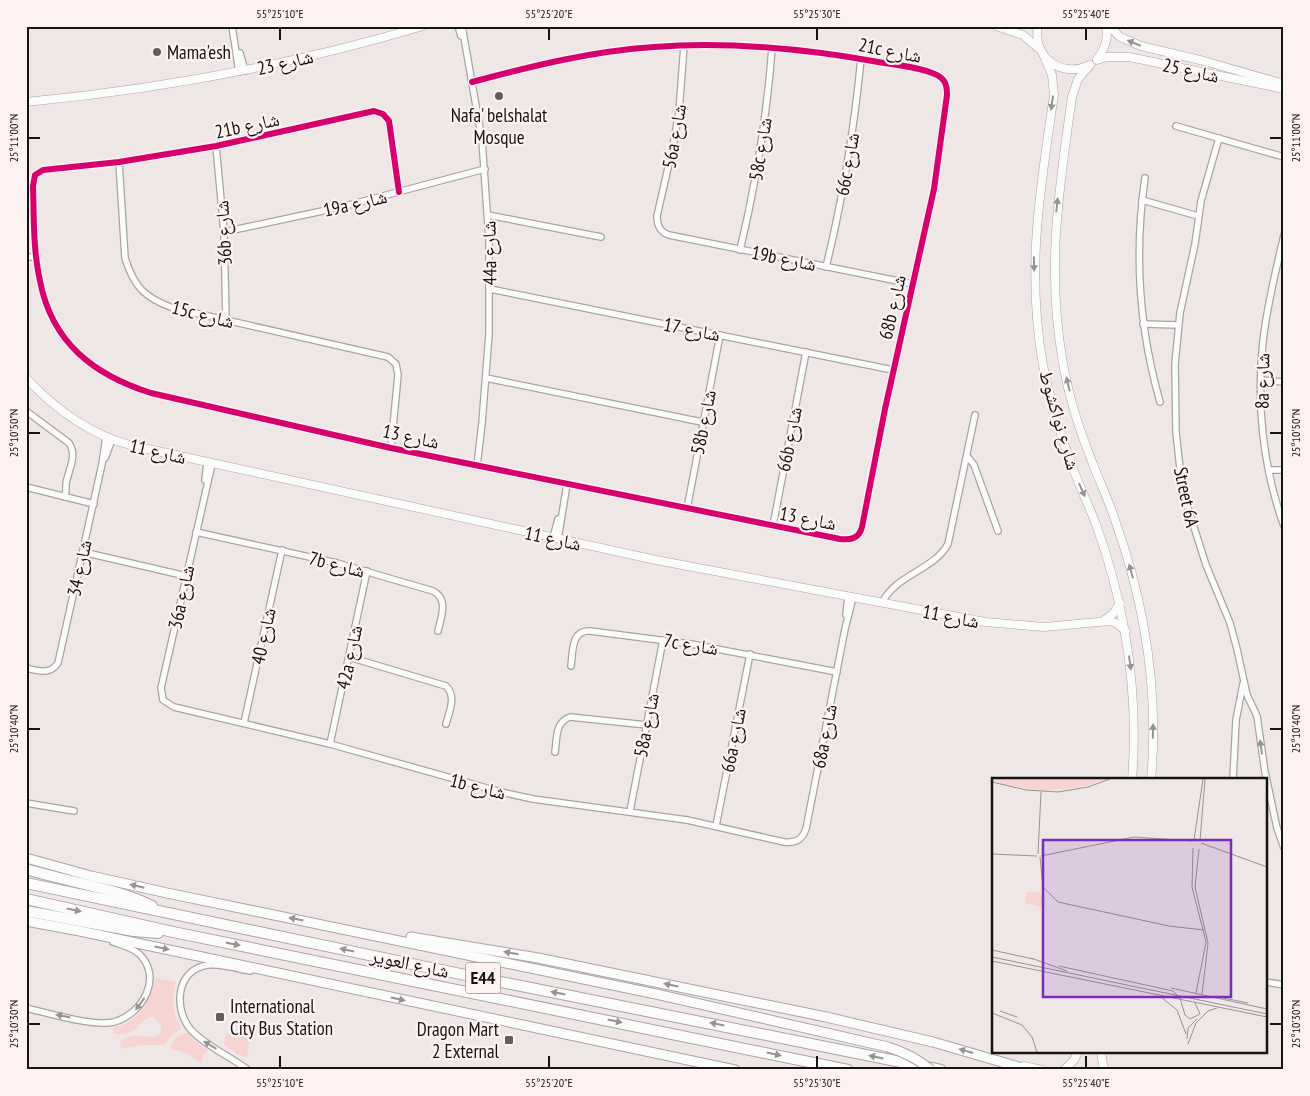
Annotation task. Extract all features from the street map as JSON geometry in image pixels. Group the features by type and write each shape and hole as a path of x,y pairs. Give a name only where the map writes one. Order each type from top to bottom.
{"highway":[{"path":"26,869 129,896 164,912"},
{"name":"شارع العوير","path":"26,883 941,1070"},
{"name":"شارع العوير","path":"26,900 173,932 848,1070"},
{"path":"26,911 134,932 173,932"}],"main road":[{"path":"26,858 91,876 158,891 344,928 712,1006 888,1047 906,1053 922,1062 931,1070"},
{"path":"26,922 80,931 282,973 735,1070"},
{"path":"344,928 474,947 557,962 826,1017 933,1042 1029,1070"}],"street":[{"path":"232,26 242,71"},
{"name":"شارع 23","path":"26,102 164,86 242,71 347,47 423,26"},
{"name":"44a شارع","path":"458,26 464,42"},
{"name":"44a شارع","path":"462,26 482,140 488,215 490,289 486,378 477,466"},
{"path":"996,26 1023,35 1042,53"},
{"name":"شارع نواكشوط","path":"1038,26 1037,41 1052,75 1054,90 1036,218 1034,255 1038,329 1043,366 1060,429 1075,473 1096,524 1120,603 1126,631 1132,672 1134,714 1132,778"},
{"name":"شارع نواكشوط","path":"1108,26 1106,46 1078,79 1072,97 1056,222 1055,293 1062,355 1071,398 1081,432 1124,545 1140,607 1151,679 1153,720 1151,778"},
{"name":"شارع 25","path":"1108,26 1120,37 1141,46 1204,61 1284,84"},
{"name":"21c شارع","path":"472,82 550,62 590,55 622,50 684,45 733,45 772,48 861,59 931,73 944,80"},
{"name":"56a شارع","path":"658,226 657,216 672,154 679,112 684,45"},
{"name":"58c شارع","path":"740,250 750,210 763,137 772,48"},
{"name":"شارع 25","path":"1042,53 1057,67 1066,69 1082,68 1108,57 1129,57 1284,90"},
{"name":"66c شارع","path":"826,267 853,135 861,59"},
{"name":"68b شارع","path":"854,538 861,532 862,528 894,370 934,189 942,142 947,90 944,80"},
{"name":"21b شارع","path":"35,175 47,170 119,162 216,146 369,112 379,112 387,117 391,126 399,192"},
{"path":"1176,126 1284,157"},
{"name":"Street 6A","path":"1219,138 1202,194 1195,244 1184,286 1178,325 1174,397 1176,432 1182,482 1198,542 1238,648 1248,699 1254,710 1266,778"},
{"name":"36b شارع","path":"216,146 224,232 226,320"},
{"name":"15c شارع","path":"119,162 125,258 135,283 142,291 161,304 382,355 392,360 396,364 398,380 391,448"},
{"name":"19a شارع","path":"224,232 341,207 485,169"},
{"name":"شارع 13","path":"35,175 32,186 37,257 46,304 56,325 70,345 87,362 106,375 128,386 151,393 391,448 773,526 840,539 854,538"},
{"path":"1146,178 1142,200 1139,254 1143,324 1150,364 1160,402"},
{"path":"1142,200 1198,216"},
{"path":"488,215 601,237"},
{"name":"19b شارع","path":"658,226 660,230 669,235 913,284"},
{"name":"8a شارع","path":"1284,235 1266,320 1260,380 1262,425 1269,470 1284,526"},
{"path":"26,257 37,257"},
{"name":"شارع 17","path":"490,289 894,370"},
{"path":"1143,324 1178,325"},
{"name":"58b شارع","path":"687,509 720,335"},
{"name":"66b شارع","path":"773,526 806,352"},
{"name":"شارع 11","path":"26,378 63,412 109,439 209,463 556,539 985,622 1024,627 1064,626 1103,621"},
{"path":"486,378 702,422"},
{"path":"1260,380 1284,382"},
{"path":"26,411 71,446 73,457 63,496"},
{"path":"882,603 891,590 942,553 948,544 975,415"},
{"name":"شارع 34","path":"26,668 42,672 52,670 60,658 109,439"},
{"path":"967,456 974,465 998,531"},
{"name":"36a شارع","path":"163,700 162,688 204,495 209,463"},
{"path":"1269,470 1284,470"},
{"path":"556,539 567,484"},
{"path":"26,487 94,504"},
{"name":"7b شارع","path":"196,532 368,571 437,593 444,606 438,631"},
{"name":"شارع 40","path":"244,723 282,550"},
{"path":"83,552 186,576"},
{"name":"42a شارع","path":"330,744 368,571"},
{"name":"68a شارع","path":"799,840 806,829 851,597"},
{"path":"1103,621 1113,614 1120,603"},
{"path":"1103,621 1116,623 1126,631"},
{"name":"7c شارع","path":"571,666 575,639 581,632 590,631 750,654 836,672"},
{"name":"58a شارع","path":"630,811 663,640"},
{"name":"66a شارع","path":"716,826 750,654"},
{"path":"349,657 446,686 450,690 452,698 446,724"},
{"path":"1234,778 1236,720 1242,695 1243,675"},
{"name":"1b شارع","path":"163,700 174,707 330,744 501,792 716,826 784,842 799,840"},
{"path":"1238,709 1248,707 1254,710"},
{"path":"555,752 559,726 570,717 646,725"},
{"path":"1261,778 1265,772"},
{"name":"Street 6A","path":"1268,787 1273,812 1284,848"},
{"path":"1268,799 1273,812"},
{"path":"26,803 74,811"},
{"path":"26,1008 107,1023 126,1017 142,1001 149,987 150,978 147,964 141,956 129,947 80,931"},
{"path":"248,1070 205,1042 189,1027 180,1005 181,988 188,975 210,964 261,973 282,973"},
{"path":"1268,982 1284,985"},
{"path":"1064,1070 1077,1054"},
{"path":"1100,1054 1104,1070"},
{"path":"1011,1064 1042,1070"}],"shaded area":[{"path":"156,978 176,982 174,1006 181,1028 164,1045 142,1045 121,1049 120,1042 128,1037 151,1037 160,1031 161,1025 153,1017 146,1019 129,1033 114,1034 113,1028 123,1025 137,1016 150,995"},
{"path":"186,1032 208,1050 203,1055 201,1063 188,1054 170,1048 176,1038"},
{"path":"226,1033 250,1037 247,1057 239,1055 224,1045"}],"cycle path":[{"path":"399,192 389,121 383,114 374,111 216,146 119,162 43,170 35,175 33,186 34,233 40,281 46,303 54,322 65,339 79,354 111,377 151,393 391,448 840,539 851,539 859,534 934,189 947,95 944,81 934,73 907,66 827,54 741,46 683,45 631,49 585,56 472,82"}],"place":[{"name":"Mama'esh","path":"157,52"},
{"name":"Nafa' belshalat Mosque","path":"499,96"},
{"name":"International City Bus Station","path":"220,1017"},
{"name":"Dragon Mart 2 External","path":"509,1040"}]}
